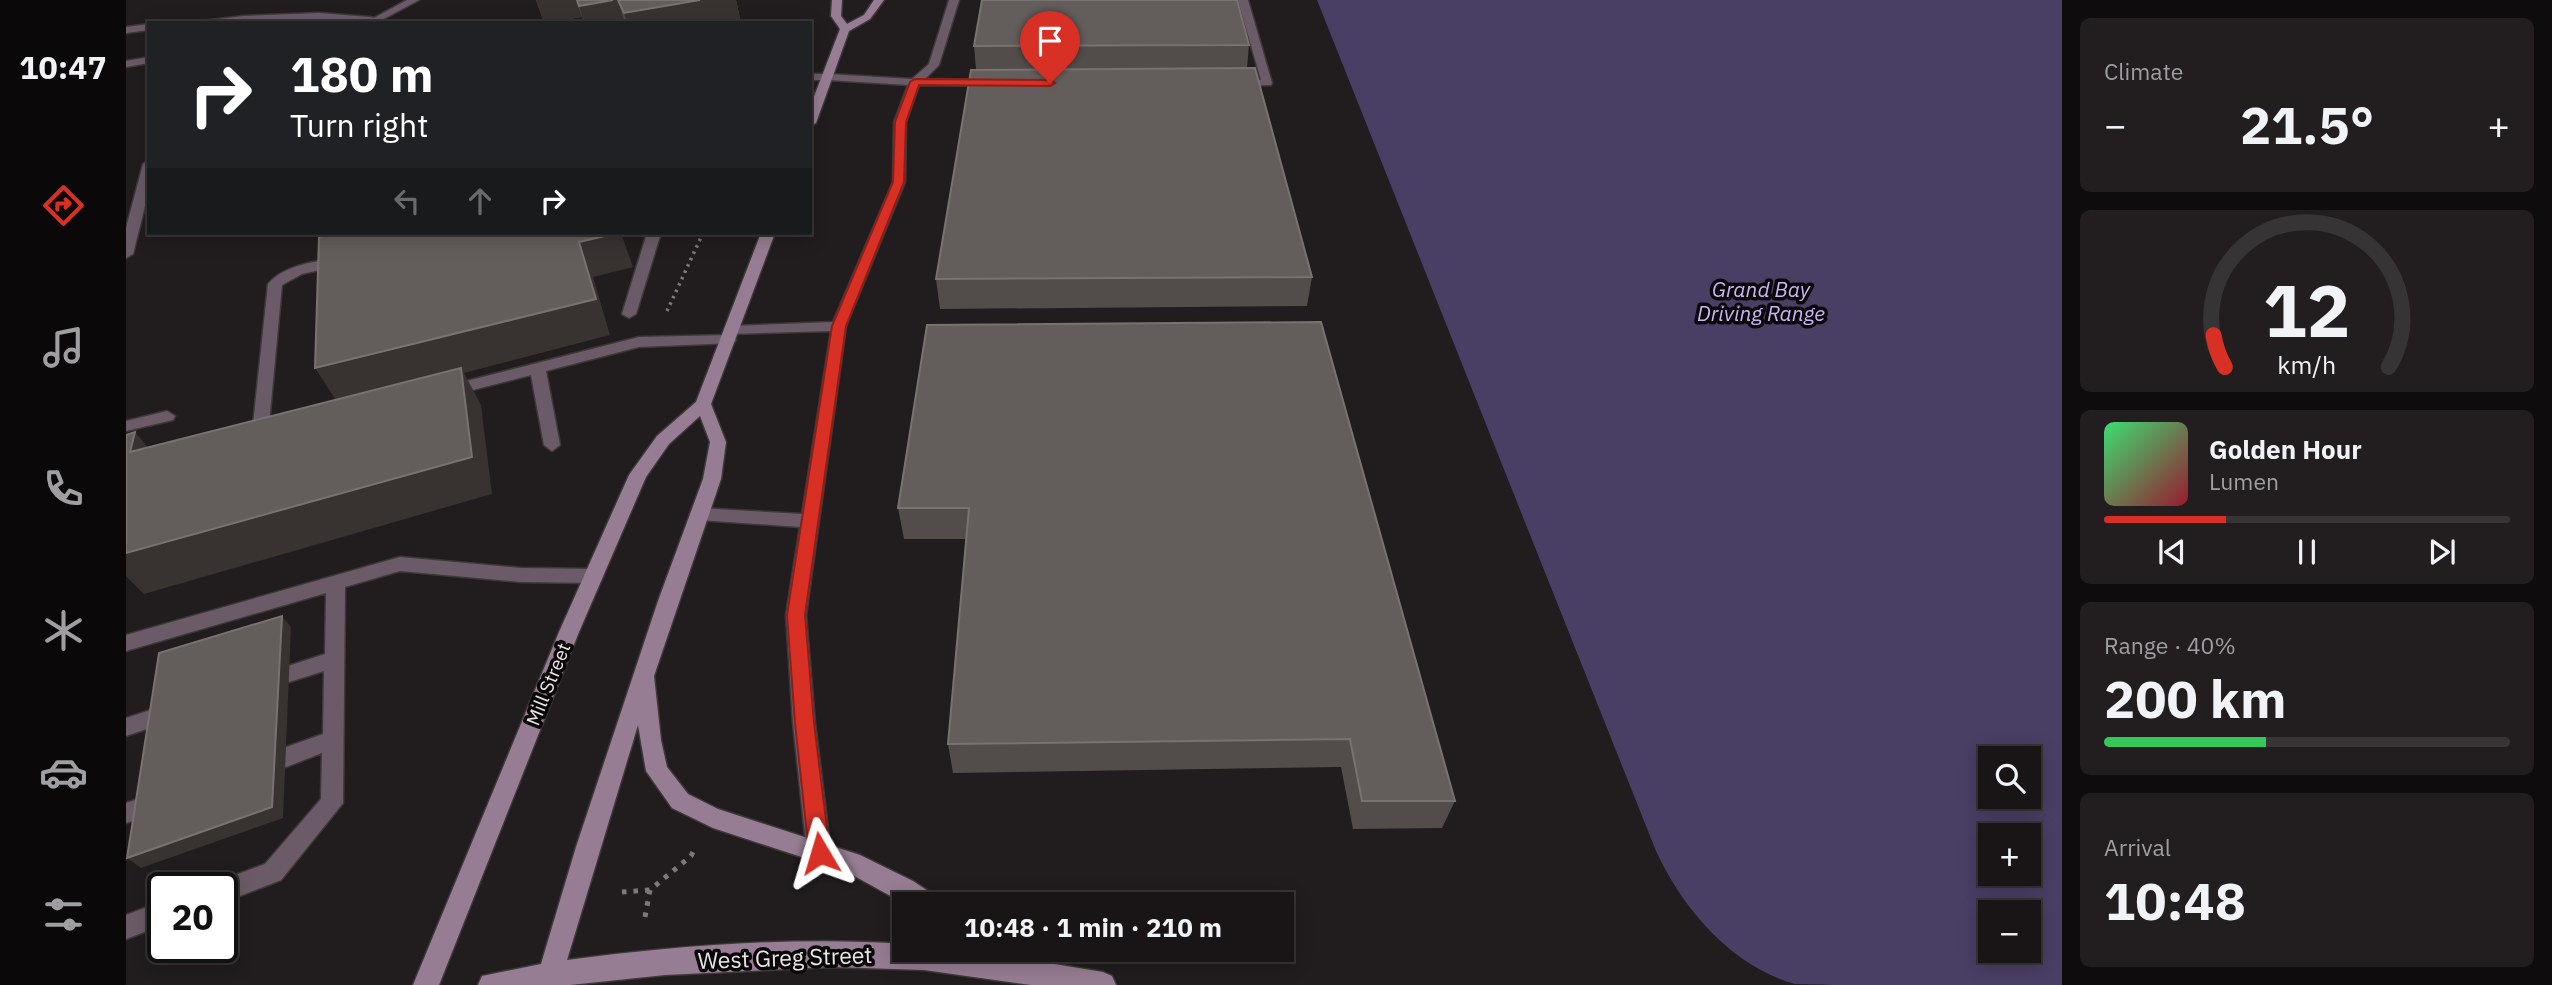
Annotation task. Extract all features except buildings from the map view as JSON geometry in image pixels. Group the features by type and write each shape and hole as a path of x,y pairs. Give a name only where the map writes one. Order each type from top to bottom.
{"main road":[{"path":"837,0 836,16 845,29"},
{"path":"813,110 845,29 867,17 879,0"},
{"name":"Mill Street","path":"426,985 638,475 663,440 703,404 767,235"},
{"path":"549,979 588,847 712,479 718,442 703,404"},
{"path":"645,673 650,740 657,771 680,802 713,818 862,868 909,892"},
{"name":"West Greg Street","path":"491,985 549,979 636,964 793,955 899,956 1025,971 1103,985"},
{"path":"1012,962 1025,971"}],"street":[{"path":"374,20 414,0"},
{"path":"820,853 804,723 796,615 839,326 899,182 900,122 915,82 934,65 954,0"},
{"path":"1226,83 1267,83 1243,0"},
{"path":"233,21 334,16 381,21"},
{"path":"126,30 147,27"},
{"path":"126,64 147,60"},
{"path":"812,77 1010,83"},
{"path":"126,254 147,172"},
{"path":"629,314 653,235"},
{"path":"286,433 268,433 261,425 275,284 299,271 351,259"},
{"path":"432,396 639,342 839,326"},
{"path":"538,368 552,445"},
{"path":"126,426 167,416"},
{"path":"699,514 810,521"},
{"path":"126,643 400,564 521,575 594,576"},
{"path":"238,885 273,872 332,803 336,582"},
{"path":"289,674 334,659"},
{"path":"126,727 163,715"},
{"path":"286,757 333,740"},
{"path":"126,813 150,805"},
{"path":"126,927 147,919"}],"path":[{"path":"663,320 702,235"},
{"path":"622,892 650,890 691,856 699,841"},
{"path":"645,917 650,890"}],"water":[{"name":"Grand Bay Driving Range","path":"1317,0 2062,0 2062,985 1795,984 1750,964 1730,949 1695,914 1667,873"}],"route":[{"path":"820,853 804,723 796,615 839,326 899,182 900,122 915,82 1050,83"}]}
